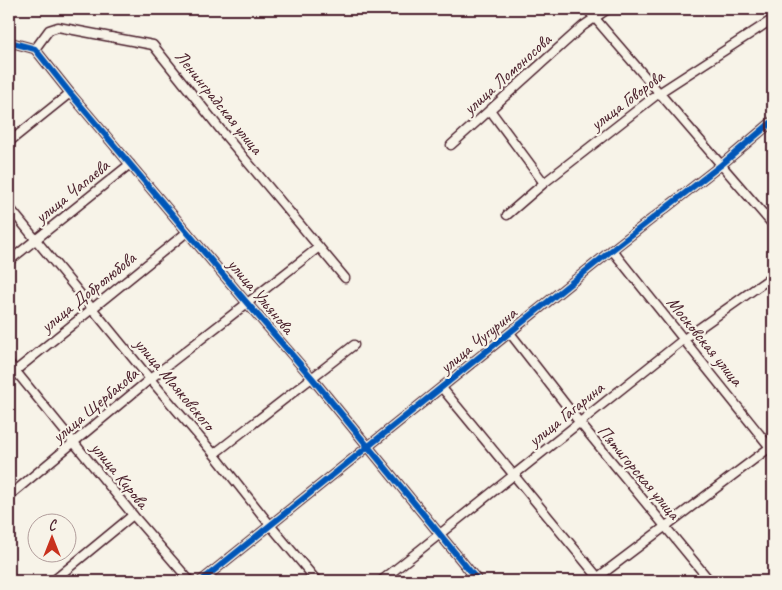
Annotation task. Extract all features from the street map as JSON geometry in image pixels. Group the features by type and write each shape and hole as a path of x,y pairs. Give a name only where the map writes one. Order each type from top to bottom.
{"main road":[{"path":"770,9 773,12"}],"street":[{"path":"587,9 773,226"},
{"name":"улица Ломоносова","path":"451,145 583,26 608,9"},
{"name":"улица Говорова","path":"507,216 544,183 659,93 773,19"},
{"name":"Ленинградская улица","path":"35,49 49,30 58,27 153,45 345,278"},
{"path":"11,43 35,49"},
{"name":"улица Ульянова","path":"35,49 187,232 312,378 366,447 478,581"},
{"path":"9,142 70,93"},
{"path":"490,110 544,183"},
{"name":"улица Чугурина","path":"201,581 612,250 722,166 773,121"},
{"name":"улица Чапаева","path":"9,261 130,164"},
{"name":"улица Маяковского","path":"9,207 318,581"},
{"name":"улица Добролюбова","path":"12,374 187,232"},
{"name":"улица Щербакова","path":"9,496 150,379 319,247"},
{"name":"Московская улица","path":"612,250 772,448"},
{"name":"улица Гагарина","path":"381,581 684,339 773,276"},
{"name":"Пятигорская улица","path":"510,333 580,423 710,581"},
{"path":"214,454 354,345"},
{"name":"улица Кирова","path":"9,363 12,374 74,442 190,581"},
{"path":"442,388 514,474 597,580 772,448"},
{"path":"53,581 133,515"}],"railway":[{"path":"9,14 23,9"},
{"path":"271,9 276,14"}],"cycle path":[{"path":"9,44 13,43 35,49 70,93 312,378 478,581"},
{"path":"201,581 612,250 721,165 773,121"}]}
